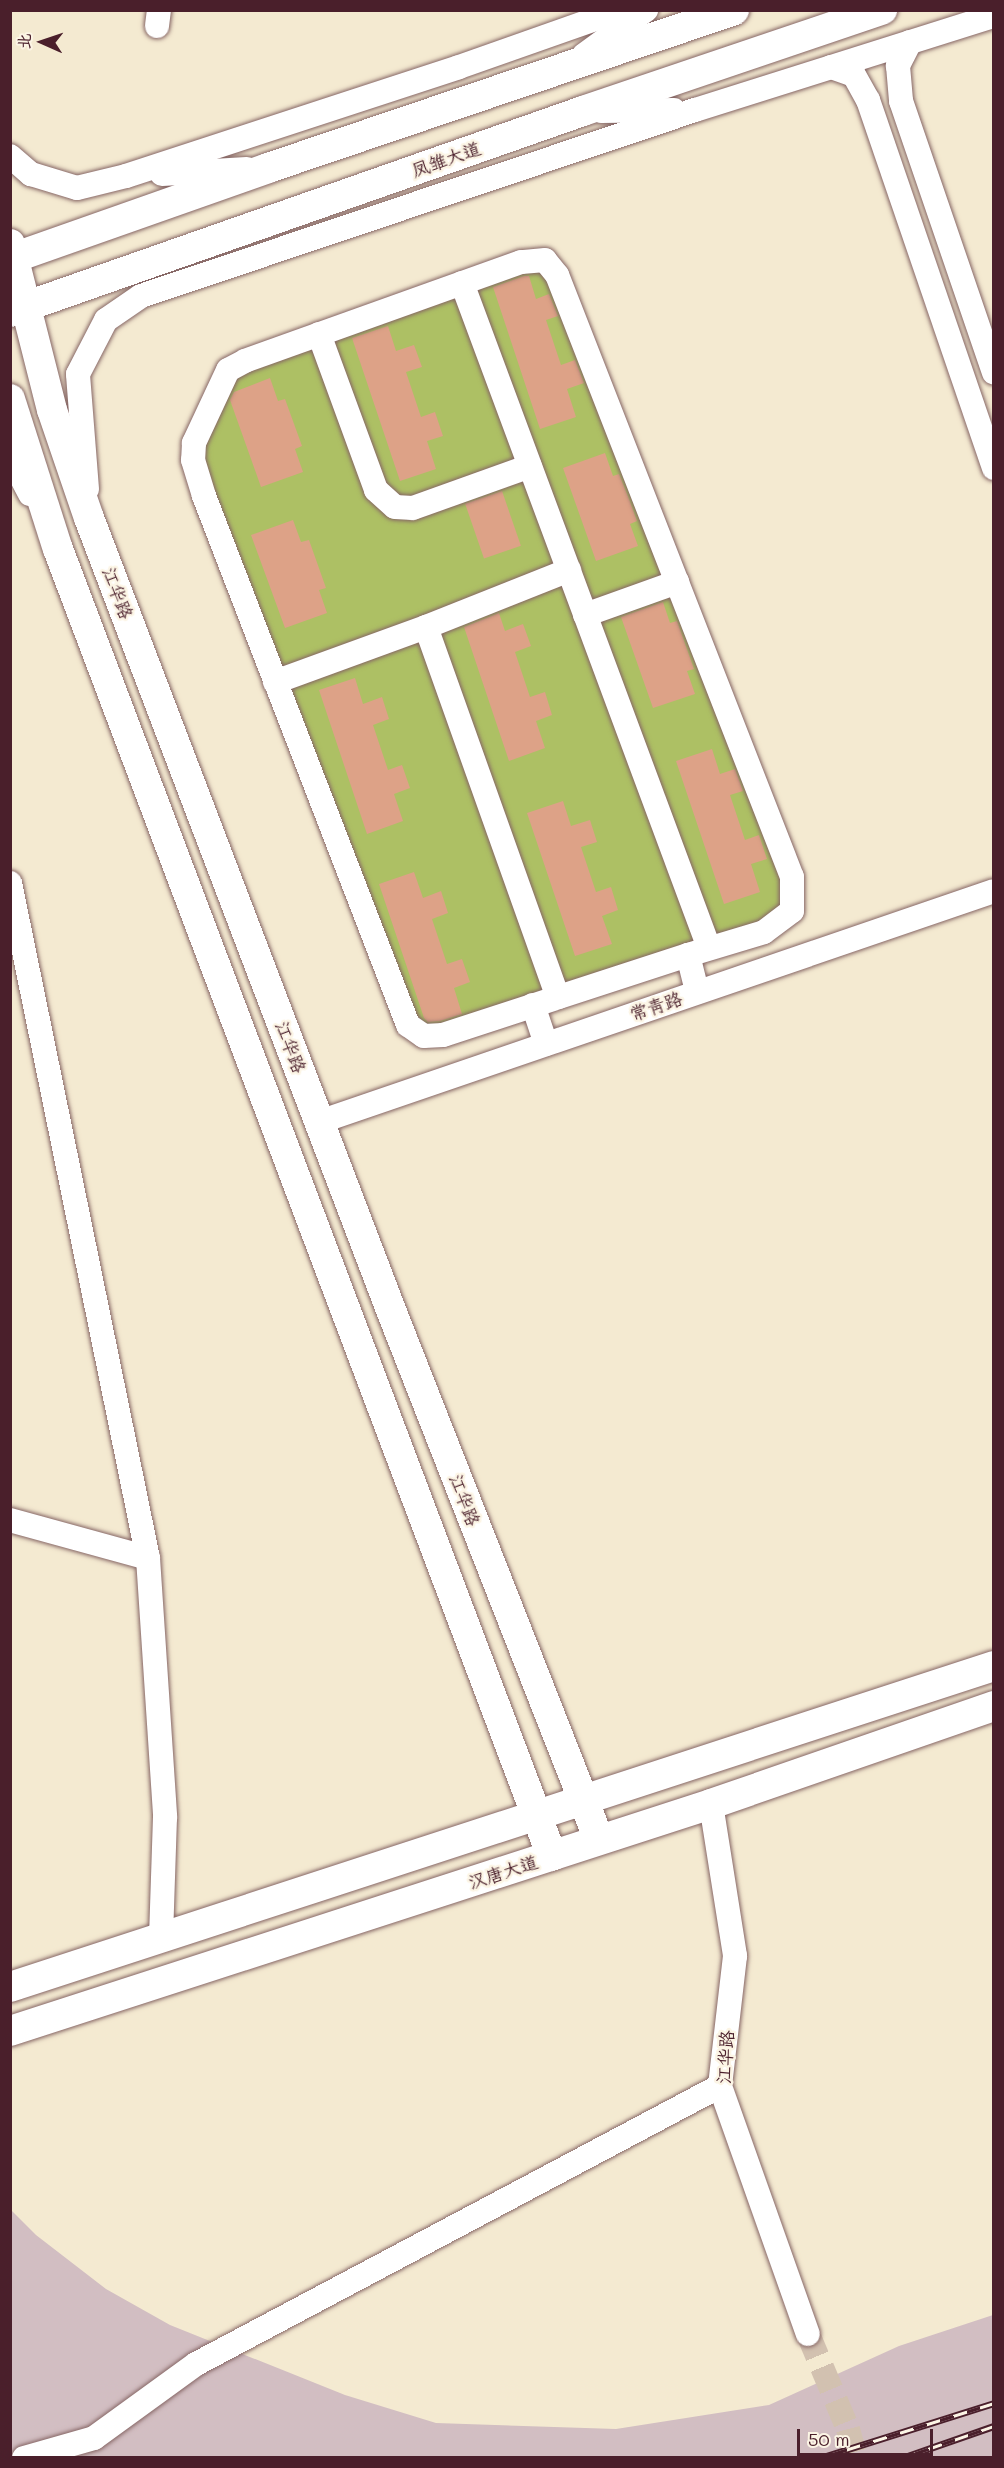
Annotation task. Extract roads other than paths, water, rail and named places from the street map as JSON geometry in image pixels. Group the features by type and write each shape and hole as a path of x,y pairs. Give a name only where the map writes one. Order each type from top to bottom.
{"main road":[{"path":"12,254 734,10"},
{"name":"凤雏大道","path":"18,309 583,111 882,10"},
{"name":"江华路","path":"12,254 18,309 89,518 320,1122 599,1840"},
{"path":"10,399 58,549 552,1856"},
{"path":"10,1988 993,1666"},
{"name":"汉唐大道","path":"10,2031 711,1804 993,1706"}],"street":[{"path":"10,156 31,174 77,188 126,176 459,67 621,10"},
{"path":"566,68 646,10"},
{"path":"89,518 78,374 106,320 141,296 695,110 993,16"},
{"path":"910,42 898,66 901,101 988,337 993,373"},
{"path":"831,67 854,75 868,100 993,468"},
{"path":"583,111 695,110"},
{"path":"126,176 268,168"},
{"path":"545,260 557,275 792,877 792,911 764,932 443,1035 424,1036 408,1025 204,496 193,460 194,443 228,370 245,361 319,334 520,262 545,260"},
{"path":"149,264 219,270"},
{"path":"462,283 585,615 699,951 697,992"},
{"path":"319,334 376,490 395,507 413,508 530,466"},
{"path":"10,456 58,549"},
{"path":"275,682 426,627 569,570"},
{"path":"585,615 677,582"},
{"path":"426,627 558,997"},
{"path":"10,883 148,1558 165,1817 161,1939"},
{"name":"常青路","path":"320,1122 993,891"},
{"path":"533,1005 546,1044"},
{"path":"10,1520 148,1558"},
{"name":"江华路","path":"711,1804 735,1956 720,2086 808,2334"},
{"path":"24,2457 94,2438 196,2364 720,2086"}],"tunnel":[{"path":"808,2334 848,2429 856,2458"}],"railway":[{"path":"820,2458 994,2403"},
{"path":"902,2458 994,2426"}]}
